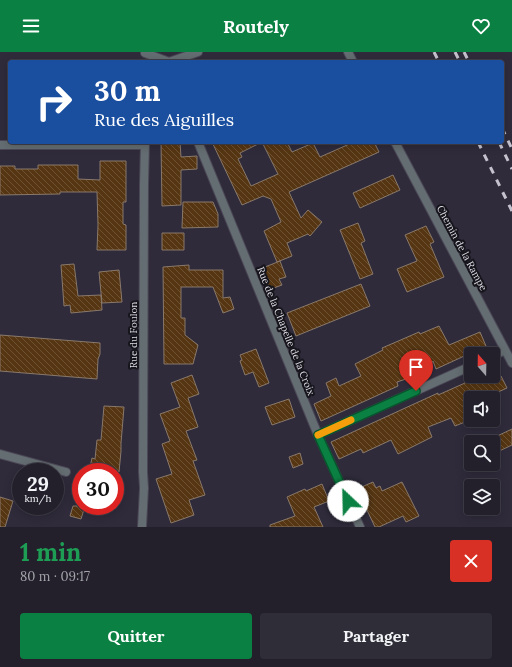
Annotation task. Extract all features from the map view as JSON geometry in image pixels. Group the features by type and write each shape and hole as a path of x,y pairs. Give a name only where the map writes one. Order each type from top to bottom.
{"street":[{"path":"175,60 198,52"},
{"path":"145,53 164,60"},
{"path":"0,145 145,144"},
{"name":"Rue du Foulon","path":"142,527 144,488 145,144"},
{"name":"Rue de la Chapelle de la Croix","path":"199,144 318,435 360,527"},
{"name":"Chemin de la Rampe","path":"396,144 512,364"},
{"path":"500,352 505,350"},
{"path":"318,435 464,369"},
{"path":"0,454 66,472"}],"building":[{"path":"161,144 180,144 181,157 197,156 197,169 181,170 181,205 162,206"},
{"path":"213,144 258,144 240,153 242,157 238,159 251,186 278,174 263,144 288,144 292,152 314,144 320,157 349,144 375,144 379,152 289,192 301,218 308,210 322,222 310,236 308,234 287,243 292,256 277,262 264,231 281,222 271,199 263,196 242,205"},
{"path":"100,161 126,161 126,202 123,202 123,224 126,225 126,250 97,250 97,192 0,195 0,166 15,166 15,169 38,169 38,165 78,165 78,179 100,180"},
{"path":"393,175 400,190 360,208 353,193"},
{"path":"183,202 213,202 218,214 218,227 182,228"},
{"path":"358,223 365,241 361,243 373,274 360,279 340,230"},
{"path":"426,226 434,242 430,244 444,277 407,292 397,269 417,261 405,235"},
{"path":"162,233 184,233 184,250 162,250"},
{"path":"280,261 286,277 279,279 282,285 268,290 260,269"},
{"path":"74,264 78,296 101,295 102,310 71,313 70,305 64,306 61,265"},
{"path":"189,265 189,270 223,270 223,298 230,297 234,309 223,313 213,287 181,287 181,318 185,318 185,335 198,345 193,364 164,364 163,267"},
{"path":"119,270 122,302 102,303 99,272"},
{"path":"361,284 370,306 296,336 287,313"},
{"path":"439,326 449,345 480,332 486,346 464,347 464,356 436,369 433,361 423,375 397,382 398,386 321,421 314,404 331,396 326,383 336,378 339,386 361,376 355,364 383,350 382,348 419,332 420,334"},
{"path":"0,335 100,343 97,379 0,371"},
{"path":"256,349 269,383 259,387 253,372 245,375 240,361 242,360 240,355"},
{"path":"192,375 199,394 188,398 198,427 186,431 197,460 193,461 205,495 189,500 194,515 171,523 156,479 172,474 162,444 170,441 160,414 180,407 171,383"},
{"path":"500,376 507,388 500,391 464,391 464,422 455,426 451,418 428,427 432,437 398,454 391,440 363,453 361,449 339,459 331,442 438,393 438,395 465,383 500,383"},
{"path":"289,399 295,417 272,425 265,407"},
{"path":"104,406 124,407 120,463 91,463 92,458 95,459 97,440 101,440"},
{"path":"512,429 512,445 500,451 499,435"},
{"path":"300,453 303,464 293,468 289,457"},
{"path":"373,482 376,488 380,486 382,491 402,482 419,516 406,522 403,516 379,527 375,527 357,489"},
{"path":"322,484 329,501 314,507 323,527 270,527 270,525 295,516 287,497 305,489 306,491"},
{"path":"0,497 12,501 12,504 5,527 0,527"},
{"path":"72,509 72,515 82,515 81,519 70,516"}],"railway":[{"path":"434,52 438,60"},
{"path":"455,52 459,60"},
{"path":"464,52 468,60"},
{"path":"504,132 512,149"},
{"path":"479,144 512,211"},
{"path":"500,144 512,169"}],"slow traffic":[{"path":"318,435 351,420"}],"route":[{"path":"348,501 318,435 416,391"}]}
